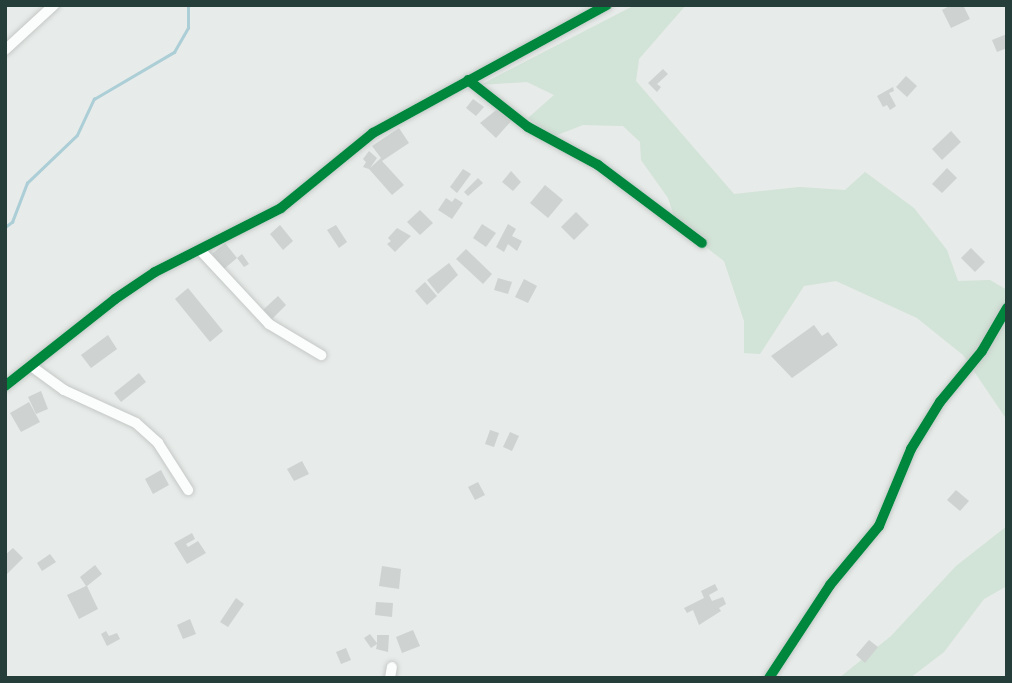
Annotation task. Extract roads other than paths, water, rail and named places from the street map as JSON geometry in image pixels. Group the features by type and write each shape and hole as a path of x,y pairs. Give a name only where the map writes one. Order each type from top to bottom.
{"street":[{"path":"5,50 54,5"},
{"path":"5,386 155,272 201,251 281,208 373,133 607,5"},
{"path":"468,80 528,127 598,165 702,243"},
{"path":"201,251 270,324 321,355"},
{"path":"769,678 830,585 879,526 911,449 940,402 982,351 1007,308"},
{"path":"31,366 64,390 136,423 158,443 188,490"}],"waterway":[{"path":"5,227 12,222 27,183 77,135 94,99 174,52 188,28 188,5"}]}
